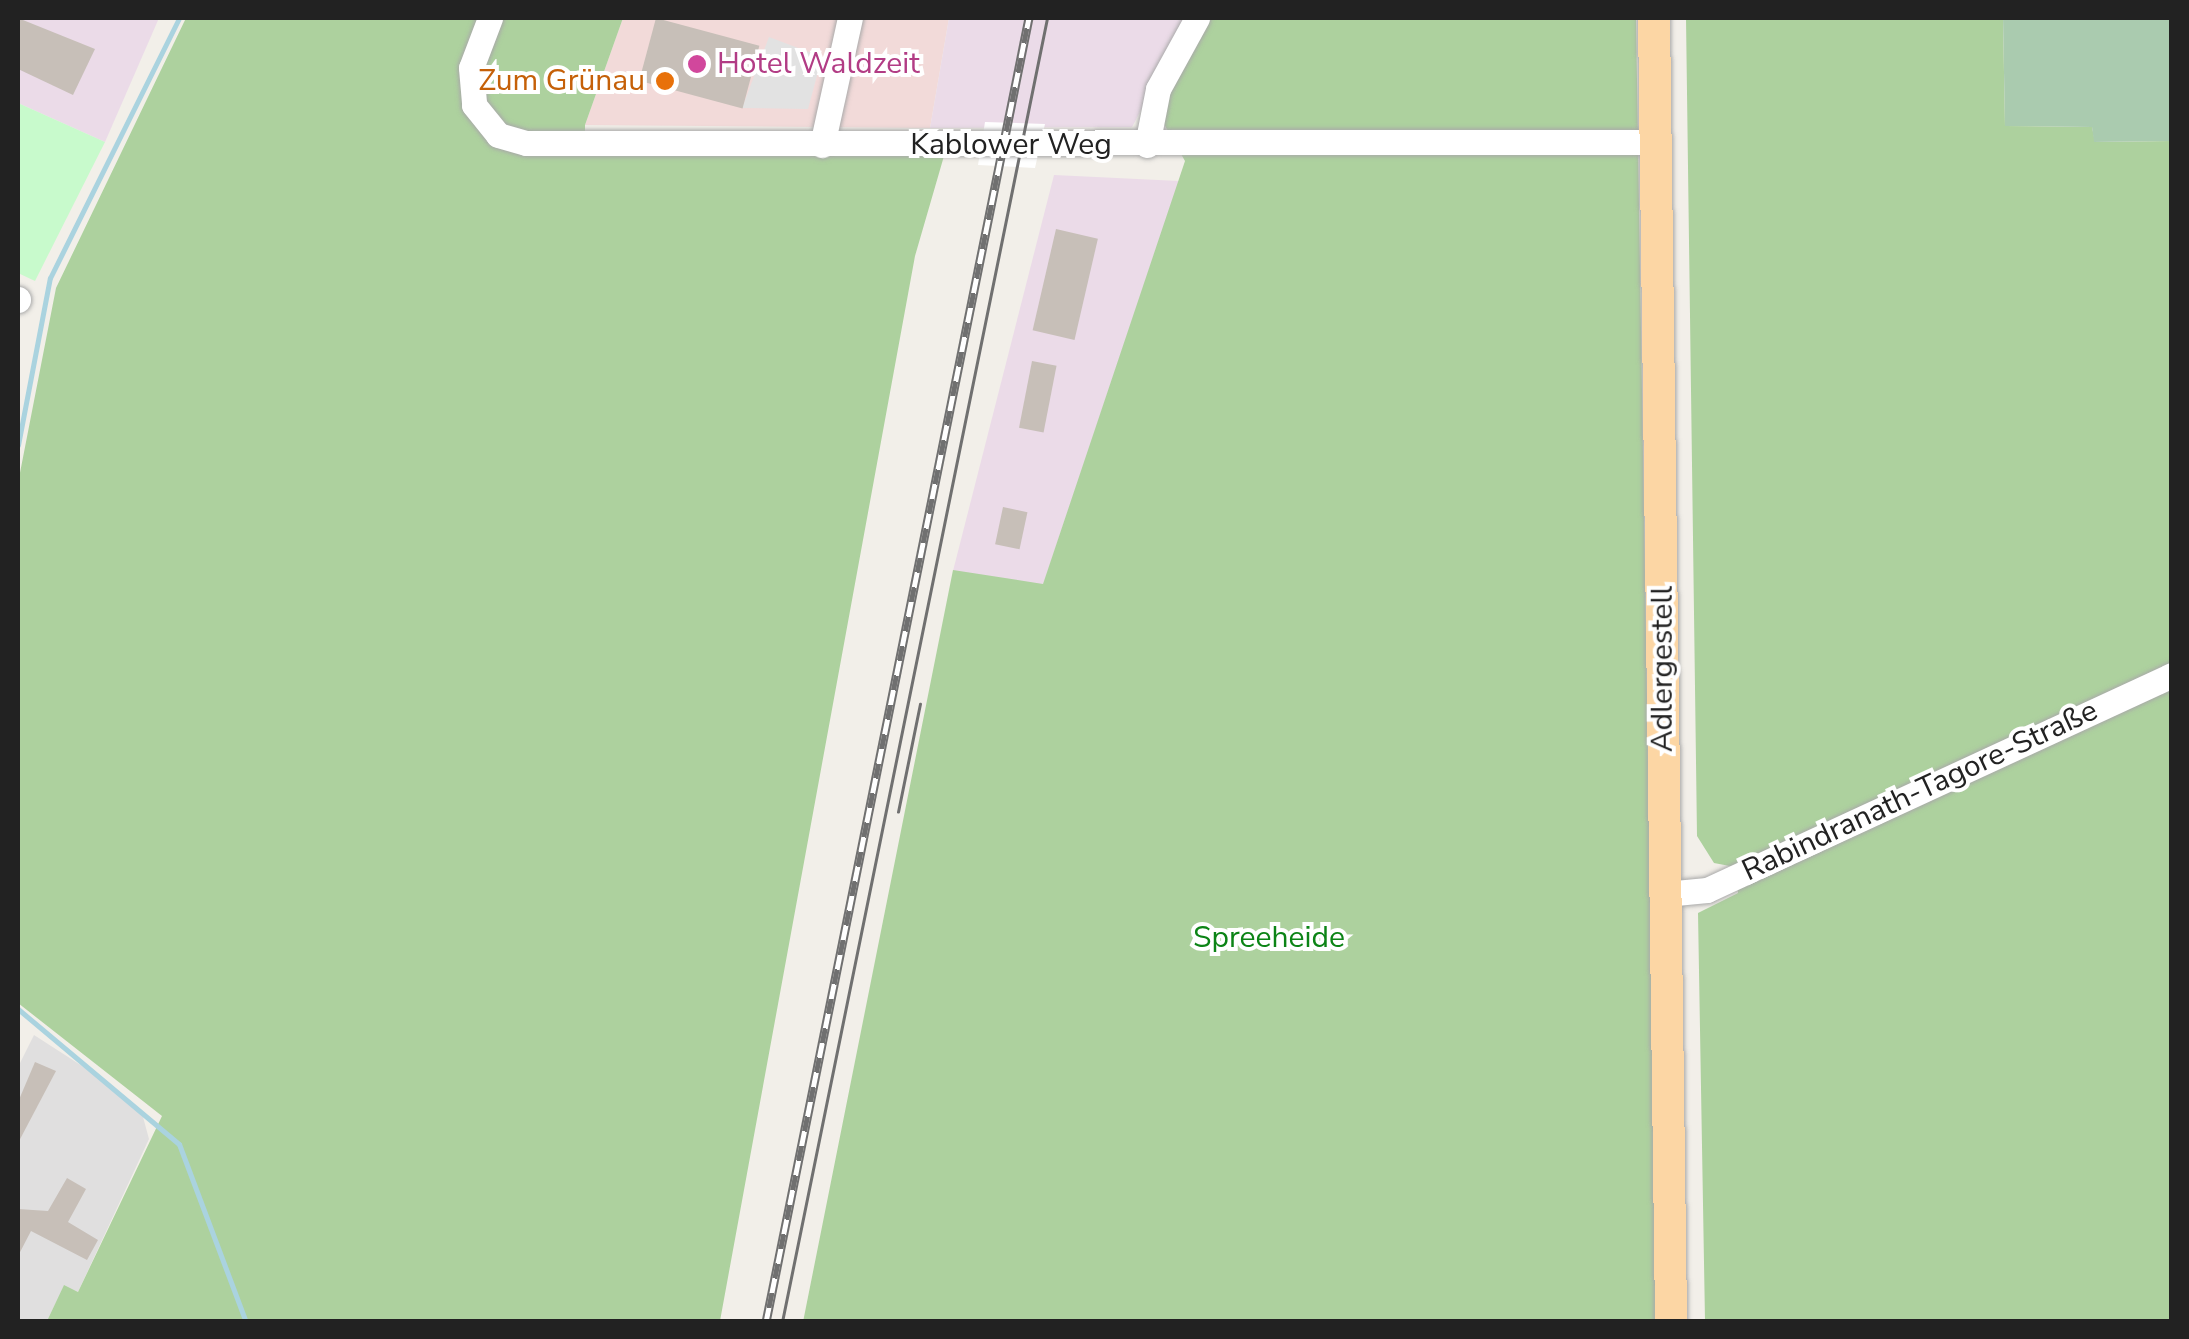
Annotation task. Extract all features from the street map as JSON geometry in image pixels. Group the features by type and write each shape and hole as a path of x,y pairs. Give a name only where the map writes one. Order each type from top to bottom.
{"main road":[{"name":"Adlergestell","path":"1654,18 1671,1322"}],"street":[{"name":"Kablower Weg","path":"490,18 470,87 498,135 547,144 1656,142"},
{"path":"822,145 816,106 850,18"},
{"path":"1147,145 1154,99 1197,18"},
{"name":"Rabindranath-Tagore-Straße","path":"1665,894 1707,890 2172,675"}],"shaded area":[{"path":"18,18 159,18 105,142 18,103"},
{"path":"623,18 949,18 930,128 585,125"},
{"path":"949,18 1190,18 1132,127 930,128"},
{"path":"769,37 822,57 808,109 742,108"},
{"path":"1054,175 1179,181 1043,585 953,571"},
{"path":"34,1035 110,1084 143,1117 149,1139 78,1292 64,1286 47,1321 18,1321 18,1067"}],"green space":[{"path":"186,18 623,18 585,125 585,152 944,156 915,256 720,1321 47,1321 64,1285 78,1292 162,1116 18,1003 18,483 56,288"},
{"name":"Spreeheide","path":"1205,18 1636,18 1657,1321 803,1322 953,570 1043,584 1185,161 1156,110"},
{"path":"1686,18 2003,18 2005,126 2092,127 2095,142 2171,141 2171,1321 1705,1321 1698,913 1738,893 1735,867 1714,863 1697,836"},
{"path":"2003,18 2171,18 2171,141 2094,142 2092,127 2005,126"},
{"path":"18,103 105,142 35,281 18,273"}],"pier":[{"path":"985,122 1045,124 1035,168 978,165"}],"building":[{"path":"18,18 95,49 73,95 18,69"},
{"path":"656,18 759,46 743,108 639,81"},
{"path":"1056,229 1098,239 1075,340 1033,330"},
{"path":"1032,361 1057,366 1044,433 1019,428"},
{"path":"1003,507 1027,512 1020,549 995,544"},
{"path":"35,1062 56,1071 18,1143 18,1102"},
{"path":"67,1178 86,1189 68,1222 98,1240 87,1260 31,1231 18,1256 18,1209 48,1211"}],"waterway":[{"path":"18,445 50,278 179,18"},
{"path":"18,1009 179,1144 246,1322"}],"tram line":[{"path":"782,1322 1047,18"},
{"path":"898,812 920,704"}],"railway":[{"path":"766,1322 1029,18"}],"place":[{"name":"Hotel Waldzeit","path":"697,64"},
{"name":"Zum Grünau","path":"665,81"}]}
